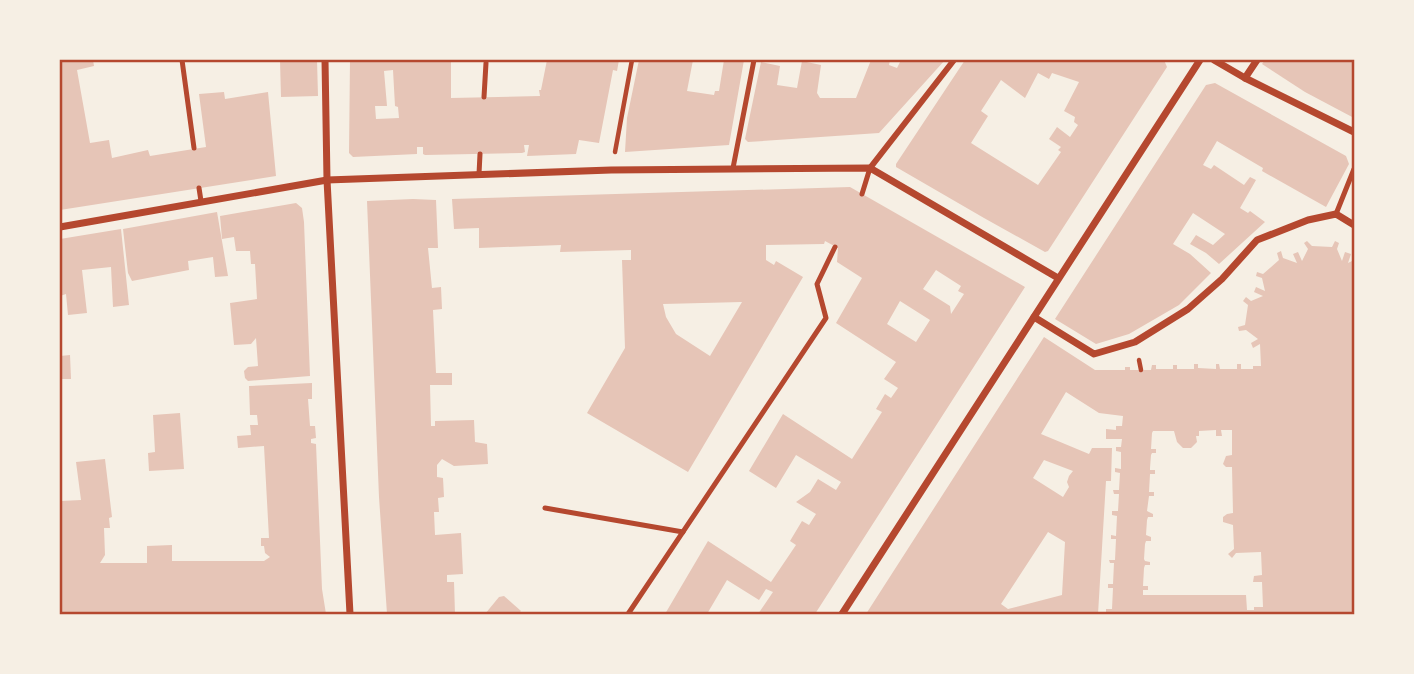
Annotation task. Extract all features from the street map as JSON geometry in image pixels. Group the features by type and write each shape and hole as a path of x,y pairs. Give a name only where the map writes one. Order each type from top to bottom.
{"street":[{"path":"326,60 327,180 350,614"},
{"path":"870,168 954,60"},
{"path":"842,614 1200,60"},
{"path":"1214,60 1354,132"},
{"path":"1245,78 1257,60"},
{"path":"60,227 327,180 611,170 870,168 1058,278"},
{"path":"1034,317 1094,354 1135,342 1188,309 1222,279 1257,240 1308,220 1336,214 1354,225"}],"lane":[{"path":"182,60 194,148"},
{"path":"733,168 754,60"},
{"path":"484,97 486,64"},
{"path":"479,174 480,153"},
{"path":"862,194 870,168"},
{"path":"1336,214 1354,169"},
{"path":"199,188 201,201"},
{"path":"628,614 826,318 817,284 835,247"},
{"path":"545,508 683,532"}],"path":[{"path":"611,170 632,60"}],"building":[{"path":"60,60 93,60 94,66 77,70 90,143 109,140 112,158 148,150 150,156 206,147 199,94 224,92 225,99 268,92 276,176 60,210"},
{"path":"280,60 317,60 318,96 281,97"},
{"path":"350,60 451,60 451,98 540,96 539,90 547,60 619,60 617,71 613,70 599,143 579,140 576,154 527,156 529,145 524,145 525,152 522,153 425,155 423,147 417,147 417,154 353,157 349,153","holes":["393,70 395,106 398,107 399,118 376,119 375,106 387,106 384,71"]},
{"path":"639,60 693,60 687,91 714,95 715,91 719,91 724,60 744,60 729,145 625,152 627,118"},
{"path":"871,60 890,60 889,65 897,68 901,60 945,60 879,133 748,142 745,139 761,62 780,66 777,85 797,88 802,61 821,65 817,93 820,98 856,98"},
{"path":"965,60 1164,60 1167,67 1048,251 1045,252 984,218 896,167","holes":["1038,73 1049,79 1052,73 1079,82 1064,111 1075,117 1074,122 1078,125 1070,137 1057,127 1049,139 1061,147 1058,150 1061,152 1038,185 971,143 988,116 981,111 1001,80 1025,98"]},
{"path":"1265,60 1354,60 1354,118 1305,92 1262,64"},
{"path":"1215,83 1346,156 1349,164 1326,207 1262,171 1263,168 1217,141 1203,165 1211,169 1214,165 1244,185 1250,177 1256,180 1240,208 1248,213 1250,211 1265,222 1219,264 1190,244 1196,235 1213,245 1225,234 1193,213 1173,244 1190,254 1211,273 1179,305 1129,334 1096,344 1055,319 1206,85"},
{"path":"850,187 1025,287 815,614 758,614 773,592 766,589 759,600 727,580 707,614 665,614 708,541 771,582 796,545 790,541 802,521 809,525 816,514 796,502 810,492 818,479 836,490 841,482 796,455 776,488 749,471 783,414 852,459 882,412 876,409 885,394 891,398 898,388 884,379 896,362 836,323 862,278 837,262 838,248 825,241 824,244 766,245 766,260 774,265 776,261 803,277 688,472 587,413 625,348 622,260 631,260 631,250 560,252 561,245 479,248 479,228 454,229 452,199","holes":["936,270 961,286 958,291 964,294 951,314 950,306 923,289","900,301 930,320 916,342 887,324","742,302 710,356 676,334 666,317 663,304"]},
{"path":"436,200 438,248 428,248 432,288 441,287 442,309 433,310 436,373 452,373 452,385 430,385 431,426 435,426 435,421 474,420 475,442 487,444 488,464 454,466 442,459 437,465 437,477 443,478 444,497 438,498 439,512 434,512 435,535 461,533 463,574 447,575 447,582 454,582 455,614 387,614 379,497 367,201"},
{"path":"296,203 302,208 304,222 310,376 248,381 244,371 248,367 258,366 256,338 251,344 234,345 230,303 257,299 255,264 251,264 250,251 236,251 234,237 222,239 220,216"},
{"path":"217,212 228,276 215,277 213,257 188,261 189,270 132,281 128,273 123,229"},
{"path":"121,229 129,305 113,307 111,267 82,270 87,313 68,315 66,294 60,296 60,239"},
{"path":"1307,241 1312,246 1332,247 1335,241 1339,243 1337,249 1342,261 1345,252 1351,254 1348,263 1354,260 1354,614 1106,613 1106,609 1112,609 1113,588 1108,588 1108,584 1113,584 1114,563 1109,560 1115,560 1116,539 1111,539 1111,535 1116,536 1117,516 1112,515 1112,511 1118,511 1119,494 1114,494 1113,490 1119,490 1120,473 1115,472 1115,468 1121,469 1121,452 1116,451 1116,447 1121,447 1122,439 1106,439 1106,429 1116,430 1116,426 1122,426 1123,416 1099,413 1066,392 1041,434 1089,454 1092,448 1112,448 1111,481 1106,481 1098,614 866,614 1044,337 1095,370 1125,370 1125,367 1130,367 1130,370 1151,370 1152,365 1156,365 1156,369 1173,369 1173,365 1177,365 1177,369 1194,369 1194,364 1198,364 1198,368 1216,369 1216,364 1219,364 1220,369 1237,369 1237,364 1241,364 1241,369 1253,369 1253,366 1261,366 1260,344 1253,348 1251,343 1258,339 1246,330 1239,331 1238,327 1245,325 1248,305 1243,301 1246,297 1251,301 1263,296 1254,292 1256,287 1265,291 1262,278 1256,276 1257,272 1263,274 1279,260 1277,253 1281,251 1283,258 1297,263 1293,254 1298,252 1302,261 1308,249 1304,243","holes":["1216,430 1216,436 1222,436 1221,430 1232,430 1232,455 1226,456 1223,464 1232,467 1233,513 1223,517 1223,522 1233,525 1234,549 1228,554 1232,558 1236,553 1261,552 1262,575 1254,576 1253,582 1262,582 1263,607 1247,610 1246,595 1143,595 1143,590 1148,590 1148,586 1143,586 1144,568 1145,565 1150,565 1150,562 1144,559 1146,541 1151,541 1151,537 1146,535 1147,520 1148,517 1153,517 1153,514 1147,511 1149,496 1154,496 1154,492 1149,492 1150,474 1155,474 1155,470 1150,470 1151,455 1156,453 1156,449 1151,449 1152,433 1174,431 1177,442 1183,448 1191,448 1197,442 1199,431","1044,460 1073,471 1063,497 1033,478","1048,532 1065,542 1062,595 1008,609 1001,604"]},
{"path":"70,355 71,379 60,379 60,356"},
{"path":"312,383 312,399 308,399 310,426 315,426 316,438 311,439 311,443 316,444 322,589 326,614 60,614 61,501 81,500 76,462 105,459 112,517 109,518 110,528 104,528 105,555 100,563 147,563 147,546 172,545 172,561 264,561 270,557 265,553 264,546 261,546 261,538 269,538 264,446 238,448 237,436 251,435 250,425 258,425 257,415 250,415 249,386"},
{"path":"180,413 184,469 149,471 148,453 155,452 153,415"},
{"path":"504,596 521,611 518,614 485,614 499,597"}]}
